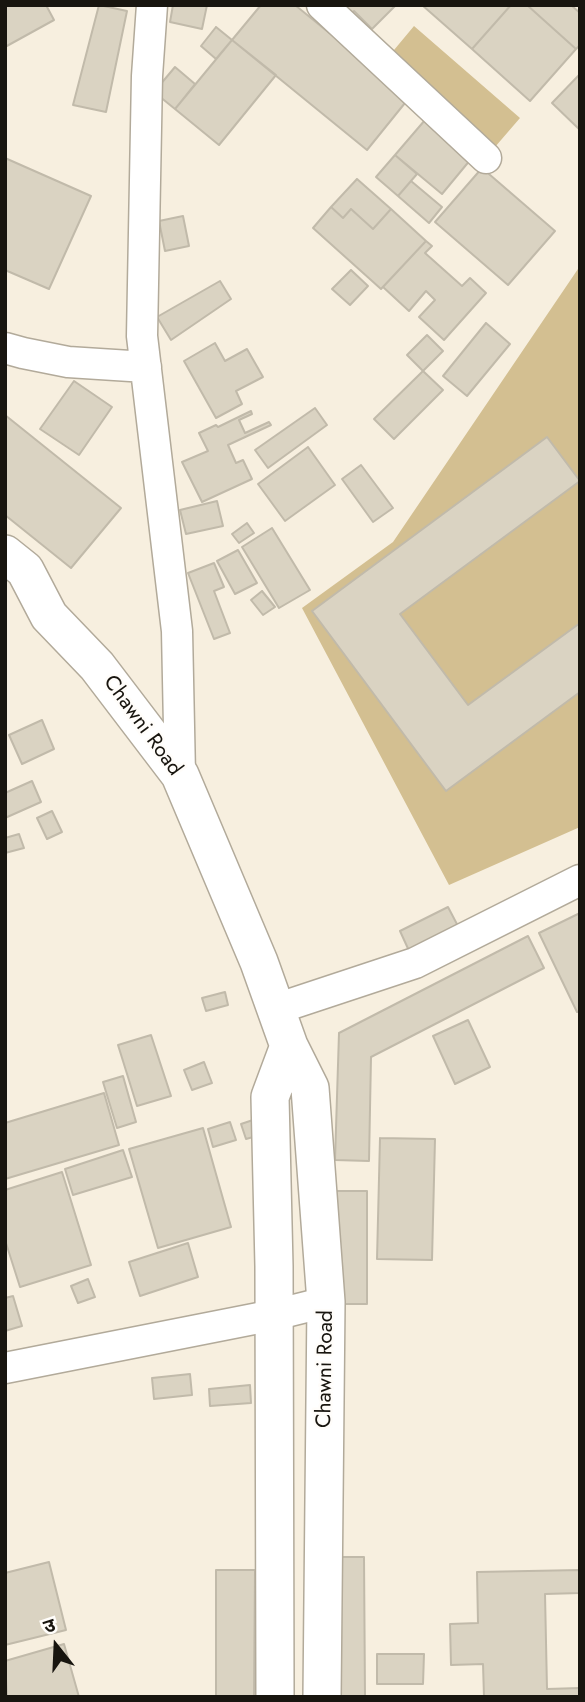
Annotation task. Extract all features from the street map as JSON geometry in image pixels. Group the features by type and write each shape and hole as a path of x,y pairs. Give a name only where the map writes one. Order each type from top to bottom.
{"street":[{"path":"152,5 147,76 142,336 177,631 180,775"},
{"path":"322,5 486,158"},
{"path":"5,348 68,362 146,367"},
{"name":"Chawni Road","path":"5,554 25,570 49,616 97,666 180,775 259,962 289,1046 310,1088 326,1302 322,1697"},
{"name":"Chawni Road","path":"5,594 49,616"},
{"path":"276,1009 415,963 580,880"},
{"path":"275,1697 274,1315 270,1097 289,1046"},
{"path":"5,1368 274,1315 326,1302"}],"shaded area":[{"path":"414,26 520,118 495,147 389,56"},
{"path":"580,266 580,827 449,885 302,608 393,542"}],"building":[{"path":"5,5 46,5 54,20 5,47"},
{"path":"99,5 127,11 106,112 73,105"},
{"path":"173,5 207,5 202,29 170,22"},
{"path":"261,5 295,5 409,98 367,150 232,40"},
{"path":"340,5 396,5 372,29 354,11 349,15"},
{"path":"422,5 511,5 472,49"},
{"path":"511,5 527,5 576,49 530,101 472,49"},
{"path":"527,5 571,5 580,13 580,45 576,49"},
{"path":"216,27 232,40 216,59 201,46"},
{"path":"232,40 276,75 219,145 175,109"},
{"path":"175,67 195,84 175,109 154,92"},
{"path":"580,74 580,130 552,103"},
{"path":"425,120 471,159 442,194 395,155"},
{"path":"395,155 417,174 398,196 376,177"},
{"path":"5,158 91,196 49,289 5,270"},
{"path":"482,168 555,231 508,285 435,222"},
{"path":"357,179 391,209 373,229 351,209 343,218 331,207"},
{"path":"411,181 442,207 429,223 398,196"},
{"path":"331,207 343,218 351,209 373,229 391,209 426,241 381,289 313,228"},
{"path":"183,216 189,246 165,251 159,221"},
{"path":"426,241 432,246 425,253 462,286 470,278 486,293 444,340 419,317 435,300 426,291 409,311 383,287"},
{"path":"351,270 368,286 350,305 332,289"},
{"path":"220,281 231,299 171,340 157,317"},
{"path":"486,323 510,344 467,396 443,376"},
{"path":"427,335 443,351 423,371 407,355"},
{"path":"215,343 225,361 247,349 263,377 236,391 242,404 216,418 184,361"},
{"path":"423,371 443,390 394,439 374,419"},
{"path":"74,381 112,407 79,455 40,429"},
{"path":"315,408 327,425 268,468 255,450"},
{"path":"251,411 252,414 239,420 245,433 269,422 271,425 228,445 236,463 243,460 252,479 202,502 182,462 208,451 199,433"},
{"path":"5,415 121,508 71,568 5,515"},
{"path":"547,437 580,481 400,614 468,705 580,623 580,692 446,791 312,611"},
{"path":"308,447 335,485 285,521 258,484"},
{"path":"361,465 393,508 373,522 342,479"},
{"path":"217,501 223,526 186,534 180,510"},
{"path":"247,523 254,533 239,543 232,534"},
{"path":"272,528 310,590 279,608 242,547"},
{"path":"238,550 257,583 235,594 217,561"},
{"path":"214,563 224,587 214,591 230,633 214,639 188,573"},
{"path":"262,591 275,607 263,615 251,600"},
{"path":"42,720 54,749 22,764 9,735"},
{"path":"32,781 41,802 5,818 5,793"},
{"path":"52,811 62,832 47,839 37,818"},
{"path":"19,834 24,848 5,853 5,838"},
{"path":"448,907 459,928 410,953 400,931"},
{"path":"580,913 580,1011 577,1012 539,933"},
{"path":"528,936 544,968 371,1057 369,1161 335,1160 339,1033"},
{"path":"225,992 228,1005 206,1011 202,998"},
{"path":"468,1020 490,1067 455,1084 433,1036"},
{"path":"151,1035 171,1096 137,1106 118,1045"},
{"path":"204,1062 212,1083 192,1090 184,1070"},
{"path":"123,1076 136,1122 117,1128 103,1082"},
{"path":"104,1093 119,1145 5,1179 5,1123"},
{"path":"259,1118 264,1134 246,1139 241,1124"},
{"path":"230,1122 236,1140 213,1147 208,1129"},
{"path":"203,1128 231,1227 158,1248 129,1149"},
{"path":"380,1138 435,1139 432,1260 377,1259"},
{"path":"123,1150 132,1177 73,1195 65,1169"},
{"path":"62,1172 91,1265 20,1287 5,1240 5,1190"},
{"path":"331,1191 367,1191 367,1304 332,1304"},
{"path":"188,1243 198,1277 140,1296 129,1262"},
{"path":"88,1279 95,1297 78,1303 71,1286"},
{"path":"13,1296 22,1326 5,1331 5,1298"},
{"path":"190,1374 192,1395 154,1399 152,1378"},
{"path":"250,1385 251,1403 210,1406 209,1389"},
{"path":"327,1557 364,1557 365,1697 328,1697"},
{"path":"49,1562 66,1630 5,1645 5,1573"},
{"path":"216,1570 255,1570 254,1697 216,1697"},
{"path":"580,1570 580,1593 545,1594 547,1689 580,1688 580,1697 484,1697 483,1664 451,1665 450,1624 478,1623 477,1572"},
{"path":"64,1644 79,1697 7,1697 5,1661"},
{"path":"377,1654 424,1654 423,1684 377,1684"}]}
